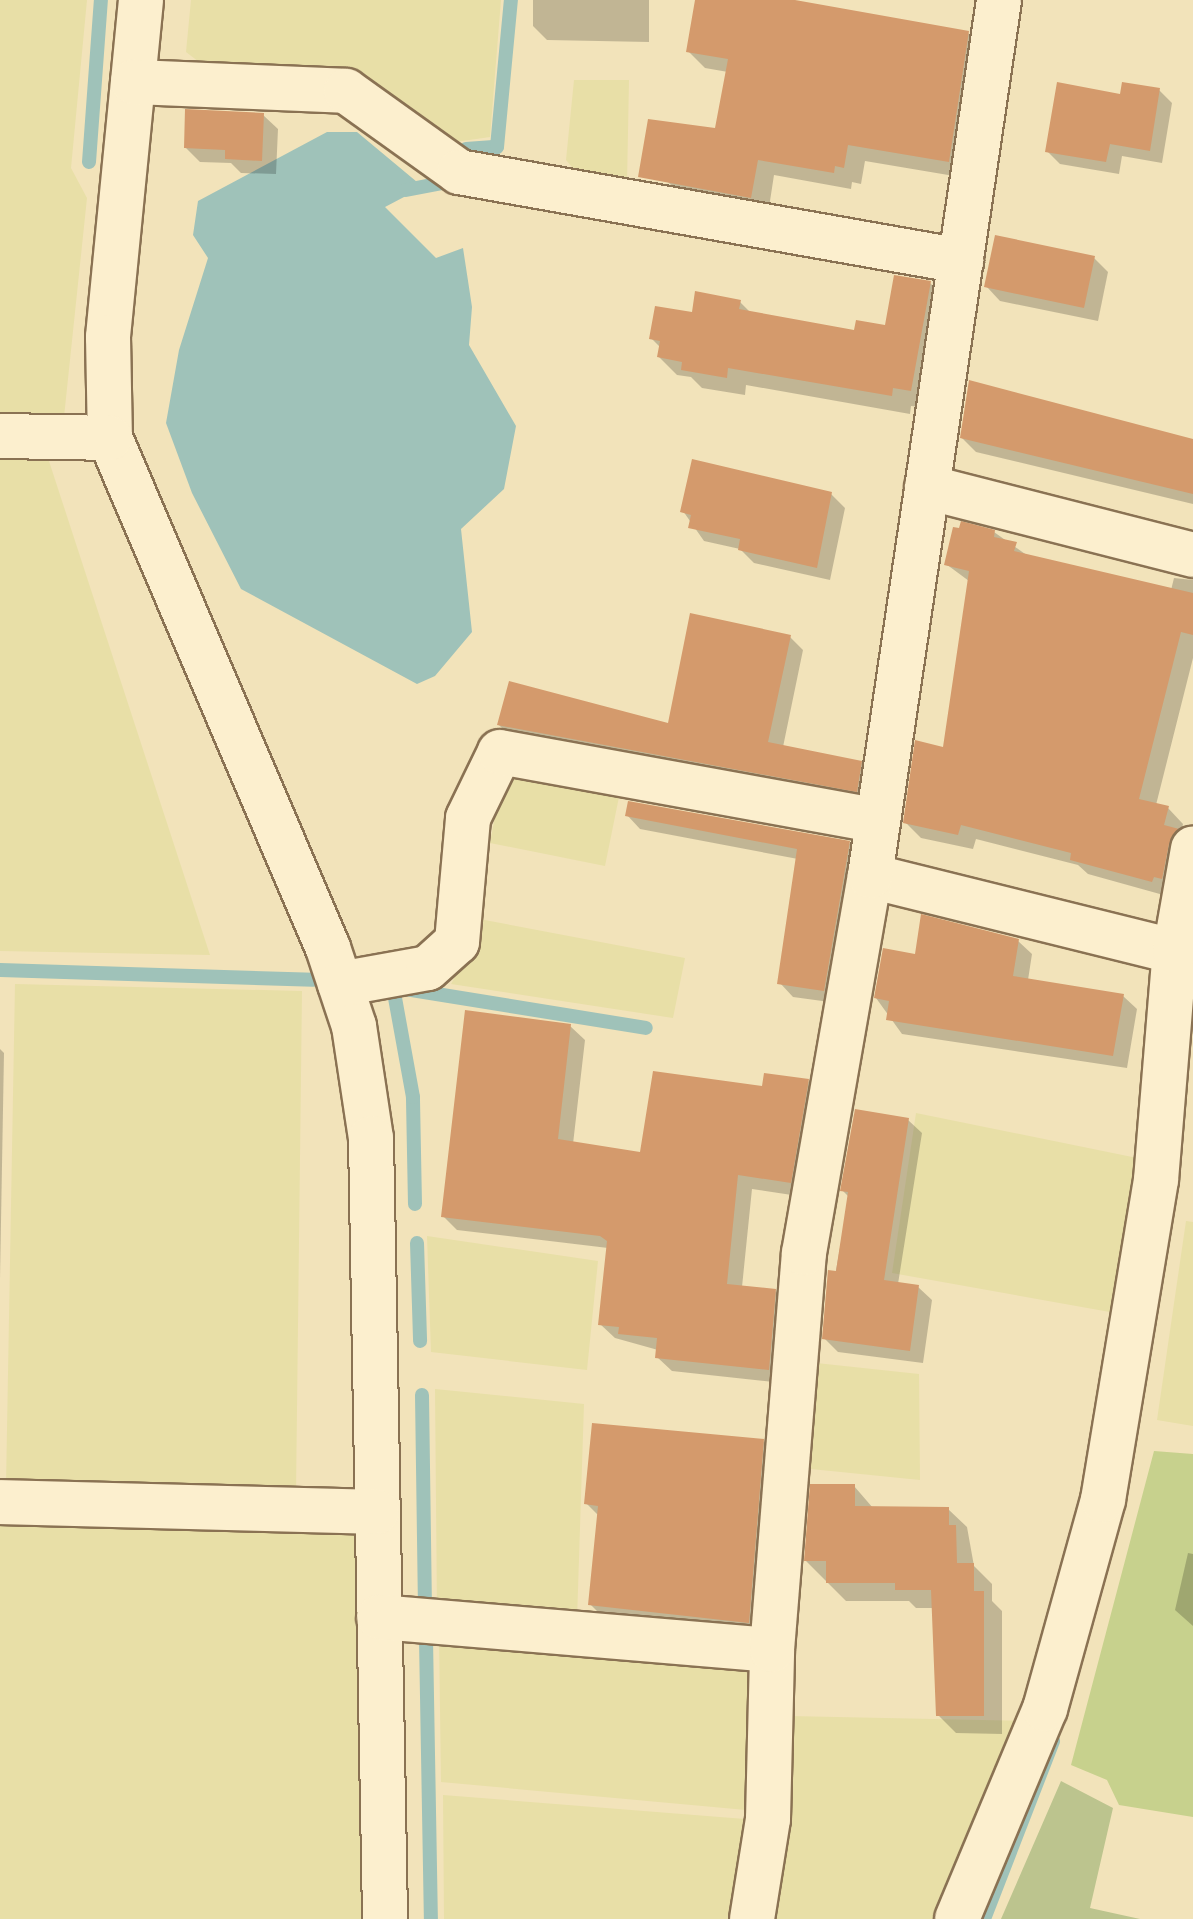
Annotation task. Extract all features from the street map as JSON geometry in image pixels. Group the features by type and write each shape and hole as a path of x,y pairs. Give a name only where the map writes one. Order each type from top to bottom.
{"street":[{"path":"141,0 108,337 110,438 340,984 354,1026 371,1138 385,1919"},
{"path":"752,1919 768,1819 772,1650 804,1253 870,876 999,0"},
{"path":"133,82 346,91 459,172 961,261"},
{"path":"0,436 110,438"},
{"path":"927,487 1193,555"},
{"path":"340,984 428,968 457,942 468,818 500,752 878,821"},
{"path":"957,1919 1045,1709 1103,1500 1156,1180 1184,954 1193,849"},
{"path":"870,876 1184,954"},
{"path":"0,1502 377,1512"},
{"path":"379,1617 772,1650"}],"shaded area":[{"path":"0,0 87,0 71,168 87,198 64,417 0,415"},
{"path":"191,0 501,0 490,137 448,143 203,65 186,52"},
{"path":"574,80 629,80 627,183 583,180 566,160"},
{"path":"0,457 48,458 210,955 0,951"},
{"path":"504,769 620,792 605,866 490,843"},
{"path":"474,918 685,958 673,1018 451,984 469,953"},
{"path":"15,984 302,991 296,1492 6,1485"},
{"path":"916,1113 1147,1160 1121,1314 892,1273"},
{"path":"1186,1221 1193,1222 1193,1426 1157,1420"},
{"path":"427,1236 598,1261 587,1370 431,1352"},
{"path":"807,1362 919,1374 920,1480 801,1468"},
{"path":"435,1389 584,1404 577,1620 437,1612"},
{"path":"0,1513 360,1530 367,1919 0,1919"},
{"path":"439,1635 750,1658 746,1810 441,1782"},
{"path":"789,1716 1025,1721 936,1919 768,1919"},
{"path":"443,1795 745,1819 728,1919 444,1919"}],"green space":[{"path":"1154,1451 1193,1454 1193,1817 1119,1805 1107,1780 1071,1765"},
{"path":"1061,1781 1113,1808 1090,1908 1140,1919 1001,1919"}],"water":[{"path":"327,132 357,132 423,187 385,207 436,258 463,248 472,307 469,345 516,426 504,489 461,529 472,632 435,676 417,684 241,589 192,493 166,423 179,350 208,258 193,235 198,201"}],"building":[{"path":"695,0 795,0 969,31 949,162 848,145 844,168 835,166 834,173 758,160 751,198 638,177 648,119 715,128 728,59 686,52"},
{"path":"1057,82 1120,94 1122,82 1160,88 1150,151 1110,144 1106,162 1045,152"},
{"path":"185,109 264,113 262,161 225,159 225,150 184,148"},
{"path":"995,235 1095,256 1084,308 984,287"},
{"path":"894,275 931,281 911,391 893,388 892,396 728,368 727,378 681,370 682,362 657,357 660,341 649,339 655,306 692,312 695,291 741,300 739,309 854,330 856,320 885,325"},
{"path":"969,380 1193,439 1193,494 960,438"},
{"path":"692,459 832,492 817,568 738,550 740,539 688,528 691,515 680,512"},
{"path":"961,521 995,530 994,537 1017,542 1014,551 1193,593 1193,635 1181,632 1139,799 1169,806 1164,825 1179,829 1169,844 1162,879 1154,877 1152,882 1070,860 1071,853 961,825 958,835 903,823 915,740 943,747 969,571 944,565 953,527 959,528"},
{"path":"690,613 791,635 768,742 862,761 857,792 497,725 509,681 668,723"},
{"path":"628,801 850,841 824,991 777,984 797,849 625,816"},
{"path":"921,914 1019,939 1013,976 1124,994 1113,1056 886,1020 889,1001 874,998 883,948 915,954"},
{"path":"465,1010 571,1024 558,1139 640,1152 653,1071 762,1086 764,1073 809,1079 791,1183 738,1175 727,1284 776,1289 769,1370 655,1358 657,1338 618,1334 619,1327 598,1325 607,1241 600,1236 441,1217"},
{"path":"855,1109 909,1118 884,1280 919,1285 910,1351 822,1339 828,1270 836,1271 848,1192 840,1191"},
{"path":"592,1423 764,1439 749,1623 588,1605 598,1506 584,1504"},
{"path":"810,1484 855,1484 855,1506 949,1507 949,1525 956,1525 957,1563 974,1563 974,1591 984,1591 984,1716 936,1716 931,1590 895,1590 895,1583 826,1583 826,1561 804,1561"}],"waterway":[{"path":"89,162 101,0"},
{"path":"466,149 497,147 511,0"},
{"path":"406,190 441,183"},
{"path":"0,970 313,980"},
{"path":"415,1204 413,1097 393,987 646,1028"},
{"path":"417,1243 420,1341"},
{"path":"422,1395 425,1601"},
{"path":"426,1639 431,1919"},
{"path":"984,1919 1053,1741"}]}
